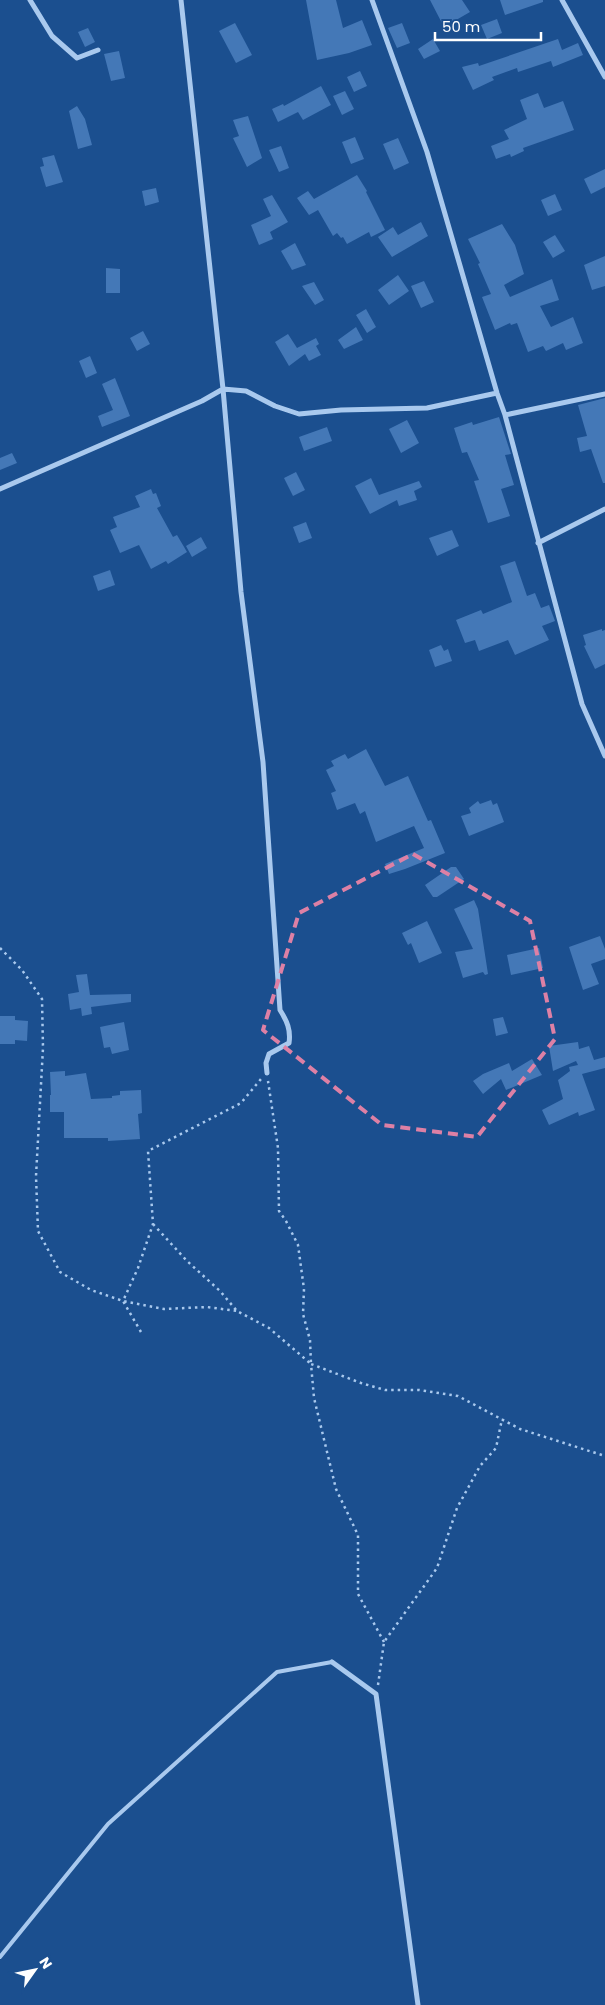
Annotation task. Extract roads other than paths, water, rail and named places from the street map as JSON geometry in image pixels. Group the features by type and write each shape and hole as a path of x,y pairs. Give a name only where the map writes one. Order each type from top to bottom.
{"street":[{"path":"30,0 52,36 77,58 98,50"},
{"path":"181,0 223,389 241,592 263,762 280,1010 287,1021 290,1034 288,1043 270,1054 266,1063 267,1073"},
{"path":"372,0 427,152 505,415 582,704 605,756"},
{"path":"562,0 605,77"},
{"path":"0,489 202,401 223,389 246,391 276,406 299,414 342,410 427,408 497,393"},
{"path":"505,415 605,394"},
{"path":"538,543 605,509"},
{"path":"332,1662 376,1694 418,2005"}],"lane":[{"path":"0,1958 108,1824 277,1672 332,1662"}]}
